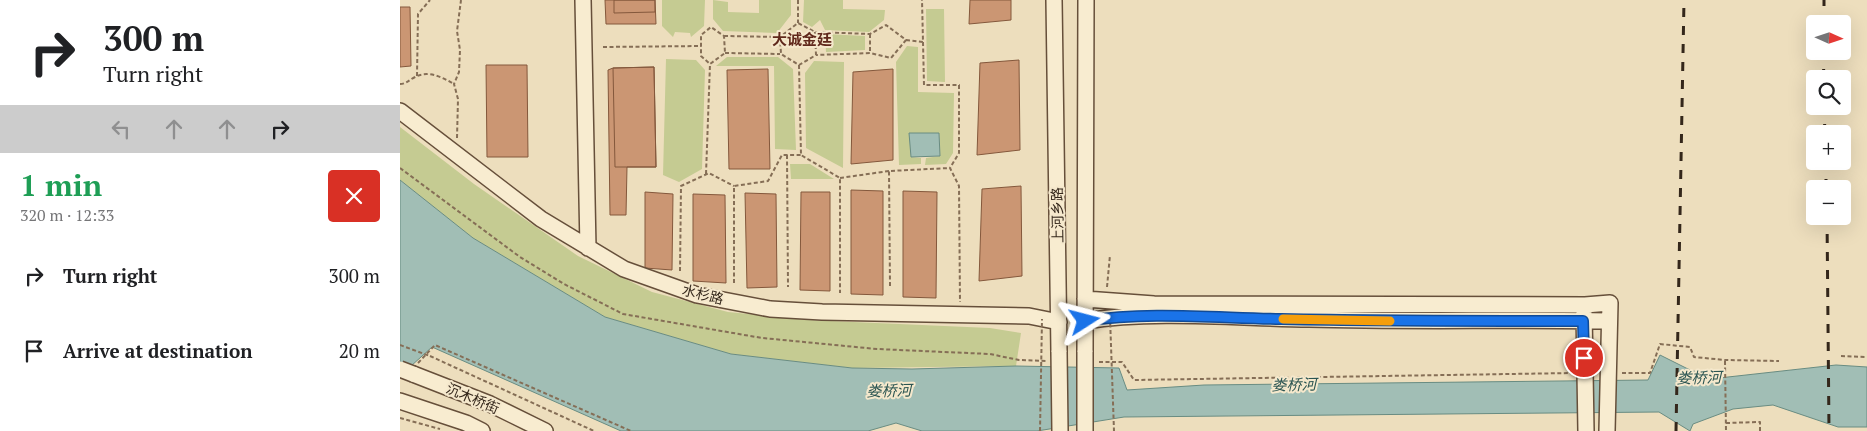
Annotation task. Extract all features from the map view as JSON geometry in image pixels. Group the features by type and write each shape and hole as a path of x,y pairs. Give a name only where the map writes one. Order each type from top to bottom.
{"street":[{"path":"583,0 588,248"},
{"name":"上河乡路","path":"1054,0 1060,431"},
{"name":"上河乡路","path":"1085,431 1086,0"},
{"name":"水杉路","path":"400,111 541,219 624,269 696,295 770,309 1029,316 1058,322"},
{"path":"1085,299 1106,299 1154,304 1585,305 1610,303 1607,431"},
{"path":"1585,305 1583,321 1586,431"},
{"path":"1085,321 1110,317 1410,322 1609,321"},
{"name":"沉木桥街","path":"409,370 490,404 545,431"},
{"name":"沉木桥街","path":"400,401 466,423 482,431"}],"path":[{"path":"417,76 418,14 430,0"},
{"path":"457,155 458,99 454,84 459,72 460,50 457,31 462,0"},
{"path":"798,0 798,24"},
{"path":"922,0 924,85 959,85 959,153 950,168"},
{"path":"798,24 816,32 870,34 886,25 906,40 922,42"},
{"path":"710,64 701,56 701,35 711,27 724,36 780,37 798,24"},
{"path":"816,32 816,55"},
{"path":"870,34 870,53"},
{"path":"724,36 725,54"},
{"path":"780,37 781,54"},
{"path":"799,65 816,55 870,53 891,58 906,40"},
{"path":"603,47 701,46"},
{"path":"710,64 725,54 781,54 799,65"},
{"path":"706,174 710,64"},
{"path":"799,65 801,155"},
{"path":"400,84 404,84 417,76 436,74 454,84"},
{"path":"680,271 680,186 706,174 709,173 734,186 768,181 782,155 801,155 840,178 889,171 950,168"},
{"path":"787,155 788,287"},
{"path":"950,168 959,186 960,315"},
{"path":"889,171 890,286"},
{"path":"840,178 840,293"},
{"path":"734,186 734,283"},
{"path":"1110,255 1106,299 1110,317 1114,431"},
{"path":"1040,431 1042,319"},
{"path":"400,345 430,356 594,431"},
{"path":"409,370 435,345 631,431"},
{"path":"1841,356 1867,357"},
{"path":"1726,360 1726,431"},
{"path":"400,418 447,431"},
{"path":"1726,423 1760,422 1760,431"}],"green space":[{"path":"662,0 705,0 704,26 691,37 690,33 675,32 673,37 662,26"},
{"path":"713,0 728,2 728,12 759,13 759,0 791,0 791,15 777,33 723,31 713,19"},
{"path":"804,0 843,0 843,9 885,10 884,20 869,32 825,30 820,20 812,27 803,22"},
{"path":"926,9 944,9 945,82 927,81"},
{"path":"825,34 865,36 865,50 826,52"},
{"path":"907,46 918,47 918,92 954,93 953,153 946,164 925,165 926,158 940,156 939,133 910,133 911,157 921,158 921,164 899,165 896,62"},
{"path":"727,57 778,57 793,69 796,150 775,149 774,66 716,66"},
{"path":"666,59 696,60 705,70 702,169 679,182 663,175"},
{"path":"814,61 844,62 843,168 806,148 805,73"},
{"path":"400,127 474,184 578,256 652,292 728,312 808,320 990,328 1021,333 1016,366 852,368 731,354 605,317 473,238 400,180"},
{"path":"790,164 810,164 834,179 791,179"}],"water":[{"path":"909,133 939,133 940,156 911,157"},
{"name":"娄桥河","path":"400,180 473,238 605,317 731,354 852,368 912,369 1016,366 1119,368 1127,390 1204,385 1648,380 1660,355 1690,370 1719,378 1836,365 1867,367 1867,427 1838,427 1773,405 1733,409 1693,424 1690,431 1659,412 1124,417 1037,431 922,431 896,423 868,431 621,431 432,347 400,376"}],"building":[{"path":"605,0 655,0 656,24 606,24"},
{"path":"614,0 655,0 655,12 614,13"},
{"path":"970,0 1011,0 1011,20 969,24"},
{"path":"400,7 410,7 411,66 400,67"},
{"path":"1019,60 1020,150 977,155 980,63"},
{"path":"486,65 527,65 528,157 487,157"},
{"path":"654,67 656,167 615,167 613,68"},
{"path":"654,67 656,167 627,167 626,215 610,215 608,70 613,68"},
{"path":"768,69 770,169 729,169 727,70"},
{"path":"893,69 893,160 851,164 853,72"},
{"path":"1021,186 1022,276 979,281 982,189"},
{"path":"851,190 883,191 883,295 851,294"},
{"path":"903,191 937,192 936,298 903,297"},
{"path":"645,192 673,194 672,270 645,268"},
{"path":"801,192 830,192 830,291 800,290"},
{"path":"745,193 776,194 777,287 747,288"},
{"path":"693,194 725,195 726,283 693,281"}],"railway":[{"path":"1676,431 1684,0"},
{"path":"1824,0 1824,15"},
{"path":"1823,60 1824,70"},
{"path":"1824,115 1825,125"},
{"path":"1826,170 1826,180"},
{"path":"1827,225 1829,431"}],"slow traffic":[{"path":"1283,319 1390,321"}],"district":[{"name":"大诚金廷","path":"802,39"}],"route":[{"path":"1085,321 1110,317 1161,316 1410,322 1583,321 1584,358"}]}
